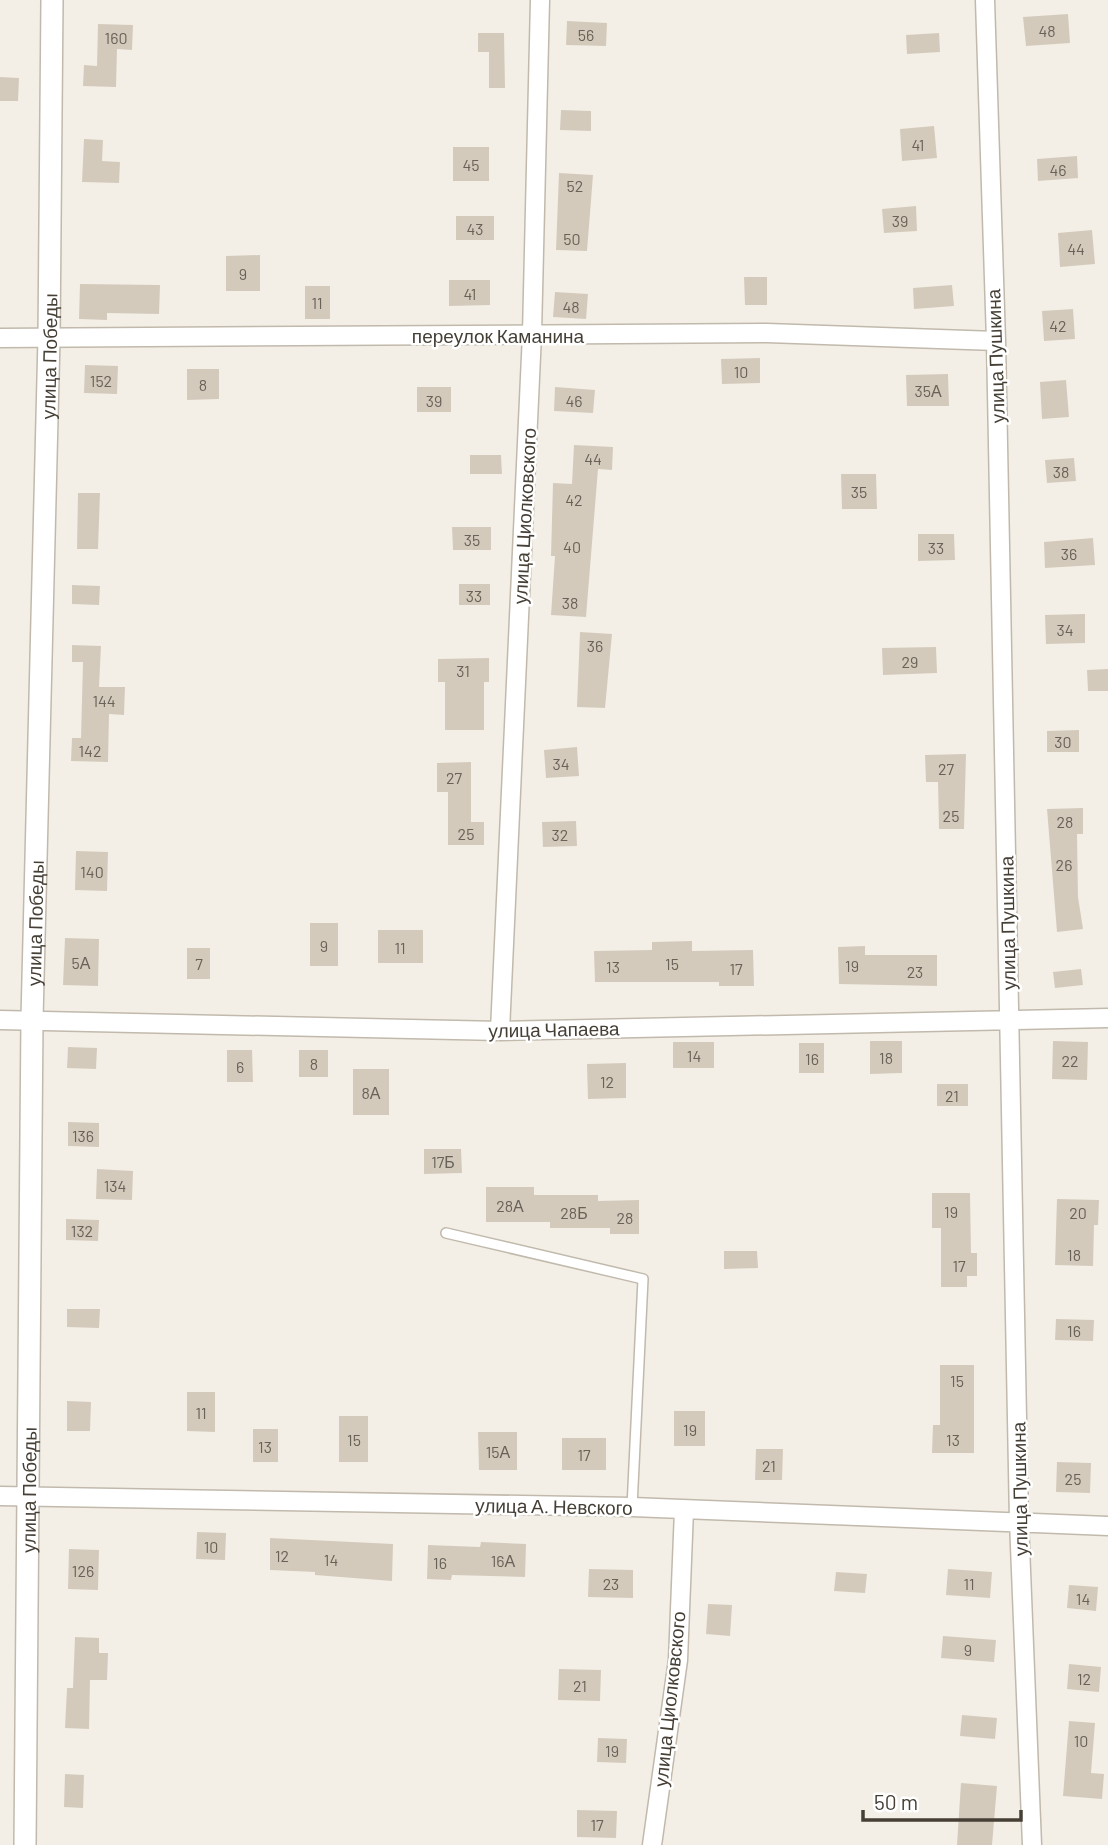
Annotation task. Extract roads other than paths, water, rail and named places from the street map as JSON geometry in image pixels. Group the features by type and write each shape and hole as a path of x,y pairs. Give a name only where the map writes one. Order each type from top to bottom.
{"street":[{"name":"улица Победы","path":"25,1845 32,1019 49,338 52,0"},
{"name":"улица Циолковского","path":"500,1031 532,334 540,0"},
{"name":"улица Пушкина","path":"985,0 996,341 1020,1521 1032,1845"},
{"name":"переулок Каманина","path":"0,338 767,333 996,341"},
{"name":"улица Чапаева","path":"0,1020 500,1031 1108,1018"},
{"name":"улица А. Невского","path":"0,1496 632,1507 1108,1526"},
{"name":"улица Циолковского","path":"652,1845 678,1660 684,1510"}],"lane":[{"path":"446,1233 643,1279 632,1507"}]}
